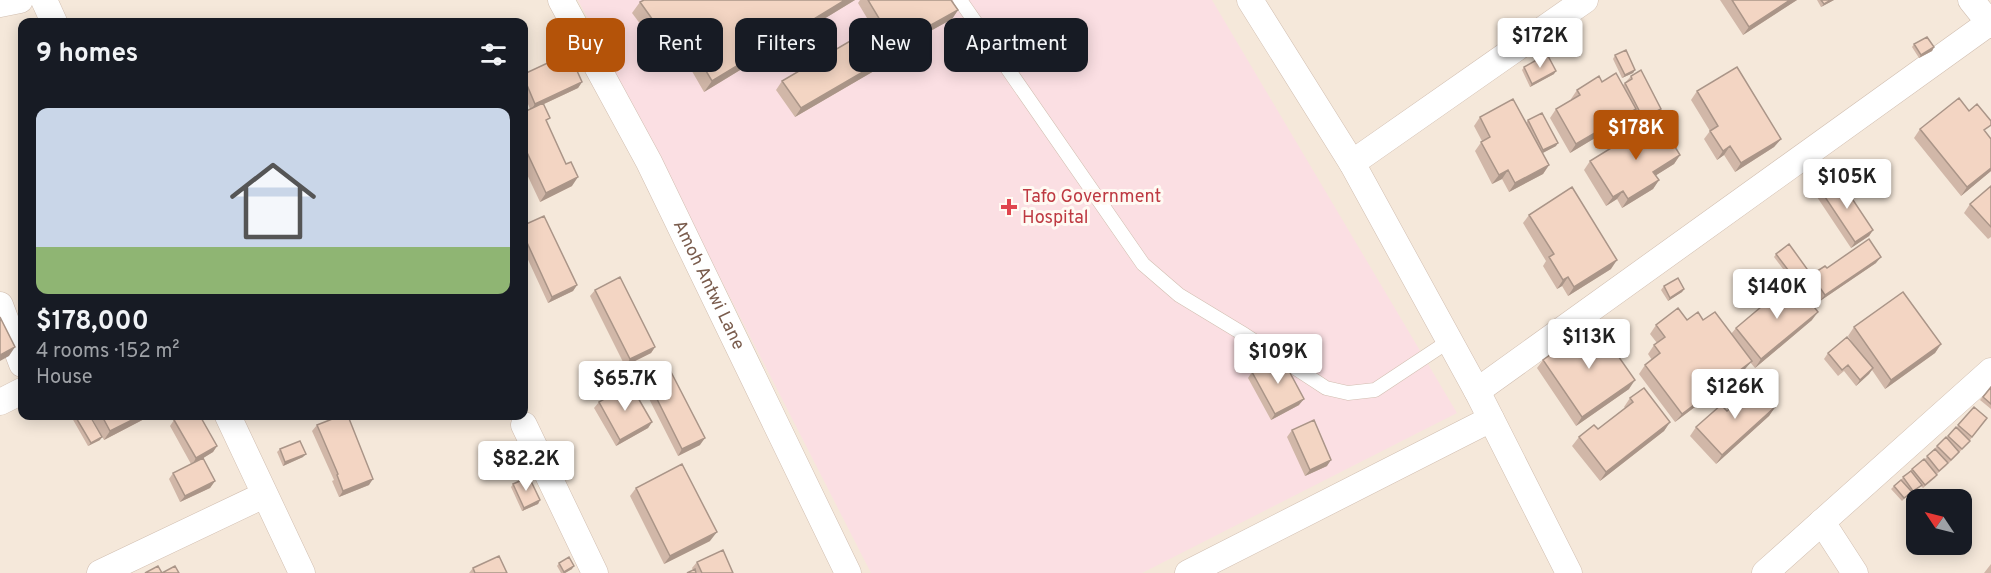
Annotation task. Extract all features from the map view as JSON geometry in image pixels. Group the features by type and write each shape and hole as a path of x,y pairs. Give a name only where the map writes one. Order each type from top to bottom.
{"street":[{"path":"0,4 20,0"},
{"path":"44,0 52,18"},
{"name":"Amoh Antwi Lane","path":"561,0 649,162 848,573"},
{"path":"1250,0 1352,163 1477,391 1569,573"},
{"path":"1477,391 1990,24 1971,0"},
{"path":"1352,163 1572,4"},
{"path":"0,305 18,353"},
{"path":"1765,573 1991,371"},
{"path":"0,402 18,393"},
{"path":"1188,573 1491,419"},
{"path":"230,420 302,573"},
{"path":"524,424 595,573"},
{"path":"100,573 264,495"},
{"path":"1822,522 1856,573"}],"lane":[{"path":"960,0 1143,264 1179,295 1326,388 1348,393 1375,390 1449,341"}],"shaded area":[{"path":"0,0 1991,0 1991,573 0,573"},
{"name":"Tafo Government Hospital","path":"578,0 1212,0 1457,413 1142,573 871,573 615,72 625,72 625,18 587,18"}],"building":[{"path":"644,0 845,0 815,18 735,18 735,67 712,81 707,72 723,72 723,18 651,18 640,2"},
{"path":"868,0 951,0 958,10 932,24 932,18 879,18"},
{"path":"1732,0 1790,0 1749,27"},
{"path":"1927,37 1934,47 1921,55 1914,44"},
{"path":"849,42 849,72 863,72 801,108 782,81 797,72 837,72 837,49"},
{"path":"1626,50 1635,70 1625,75 1615,55"},
{"path":"1547,54 1556,71 1532,84 1524,67"},
{"path":"546,64 546,72 578,72 582,82 535,104 528,87 528,72"},
{"path":"1737,67 1781,139 1741,163 1730,146 1723,151 1710,131 1718,126 1697,91"},
{"path":"1641,70 1661,109 1643,118 1625,83"},
{"path":"1616,73 1636,109 1576,144 1556,109 1580,95 1577,90 1599,76 1602,82"},
{"path":"1959,98 1969,111 1977,104 1991,121 1991,125 1984,130 1991,139 1991,168 1967,187 1920,129"},
{"path":"1513,99 1549,165 1515,183 1508,170 1499,175 1481,142 1490,137 1480,117"},
{"path":"543,103 550,118 546,120 566,164 571,162 578,177 546,193 528,155 528,110"},
{"path":"1542,113 1558,143 1543,150 1528,120"},
{"path":"1658,119 1680,155 1653,172 1659,180 1628,199 1623,191 1613,197 1590,161"},
{"path":"1839,179 1873,230 1855,242 1821,191"},
{"path":"1991,186 1991,227 1970,204"},
{"path":"1572,187 1617,260 1574,287 1568,277 1563,280 1549,257 1554,254 1529,215"},
{"path":"544,216 577,285 552,297 528,245 528,223"},
{"path":"1869,239 1881,257 1825,295 1811,275 1825,266 1827,268"},
{"path":"1789,244 1810,273 1798,283 1776,254"},
{"path":"620,277 655,347 630,359 595,290"},
{"path":"1678,278 1684,289 1670,298 1664,286"},
{"path":"1793,280 1818,312 1761,359 1736,328"},
{"path":"1903,292 1941,344 1891,380 1854,327"},
{"path":"1678,308 1687,320 1698,312 1703,320 1715,312 1752,361 1682,414 1645,365 1660,353 1654,345 1665,337 1656,325"},
{"path":"0,317 15,347 0,355"},
{"path":"1595,323 1635,380 1582,417 1543,360"},
{"path":"1847,337 1873,368 1860,380 1848,365 1842,370 1828,353"},
{"path":"1281,356 1304,399 1275,414 1252,372"},
{"path":"670,370 705,438 682,449 648,381"},
{"path":"630,384 652,422 620,440 599,402"},
{"path":"1755,386 1775,407 1722,455 1696,427 1721,405 1727,411"},
{"path":"1991,387 1991,404 1983,397"},
{"path":"1644,388 1670,422 1606,472 1579,437 1594,425 1598,429 1633,402 1630,398"},
{"path":"1974,407 1987,418 1972,437 1958,425"},
{"path":"77,420 92,420 102,437 91,443"},
{"path":"104,420 132,420 110,431"},
{"path":"174,420 202,420 217,446 196,458"},
{"path":"330,420 350,420 373,479 343,491 317,425"},
{"path":"1314,420 1331,460 1310,470 1292,430"},
{"path":"1956,427 1970,441 1962,449 1948,436"},
{"path":"1946,437 1959,452 1951,460 1937,446"},
{"path":"300,441 306,454 285,462 280,449"},
{"path":"1935,449 1948,463 1939,471 1927,456"},
{"path":"203,458 215,481 185,496 173,473"},
{"path":"1924,459 1937,475 1925,485 1912,469"},
{"path":"682,464 717,532 670,556 636,488"},
{"path":"1911,471 1922,485 1912,489 1903,477"},
{"path":"529,477 540,500 524,508 513,484"},
{"path":"1901,480 1909,489 1906,489 1906,496 1904,498 1894,486"},
{"path":"723,550 733,573 702,573 697,562"},
{"path":"499,556 507,573 475,573 473,568"},
{"path":"569,557 574,566 564,572 559,563"},
{"path":"158,566 162,573 145,573"},
{"path":"175,566 179,573 162,573"}],"place":[{"name":"Tafo Government Hospital","path":"1009,207"}]}
